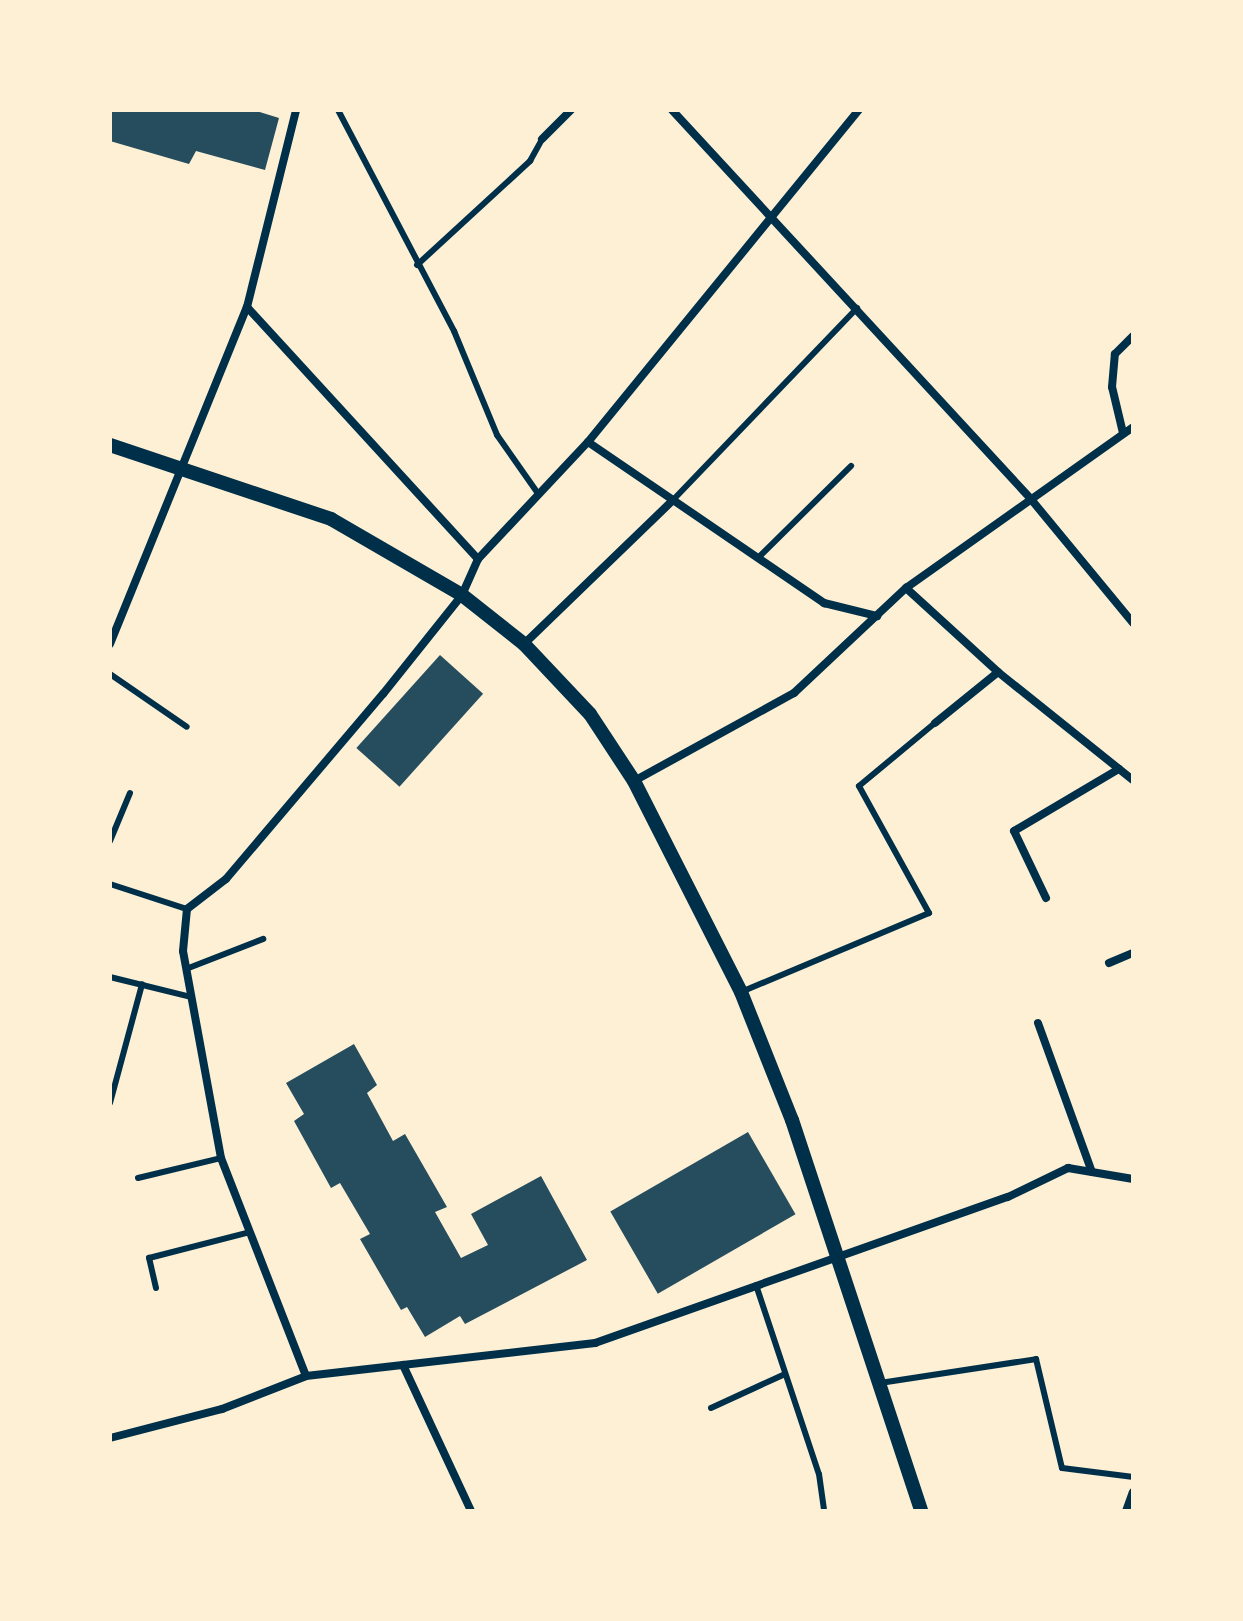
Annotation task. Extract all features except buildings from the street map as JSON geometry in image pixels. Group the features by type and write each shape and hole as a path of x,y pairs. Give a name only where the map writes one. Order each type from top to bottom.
{"street":[{"path":"110,644 183,471 247,307 296,110"},
{"path":"542,139 571,110"},
{"path":"672,110 772,214 1030,498 1133,623"},
{"path":"306,1376 221,1158 186,969 187,909 226,879 462,595 478,559 588,442 859,110"},
{"path":"247,307 478,559"},
{"path":"1123,433 1112,387 1115,354 1133,336"},
{"path":"634,781 794,693 906,588 1133,427"},
{"path":"588,442 824,603 877,616"},
{"path":"110,445 331,519 462,595 524,644 590,714 634,781 741,992 838,1254 921,1511"},
{"path":"524,644 673,500"},
{"path":"906,588 998,672 1133,780"},
{"path":"935,723 998,672"},
{"path":"1046,898 1014,831 1119,769"},
{"path":"1109,963 1133,953"},
{"path":"1038,1023 1092,1172"},
{"path":"110,1438 222,1409 306,1376 595,1343 755,1282 1008,1197 1068,1168 1133,1179"},
{"path":"403,1365 471,1511"},
{"path":"1126,1511 1133,1492"}],"lane":[{"path":"338,110 454,331 497,435 539,495"},
{"path":"417,265 530,161 542,139"},
{"path":"673,500 857,308"},
{"path":"758,558 851,466"},
{"path":"110,674 187,727"},
{"path":"741,992 929,913 859,786 935,723"},
{"path":"110,841 130,793"},
{"path":"110,884 187,909"},
{"path":"186,969 263,939"},
{"path":"110,977 191,997"},
{"path":"110,1103 142,984"},
{"path":"138,1178 221,1158"},
{"path":"156,1288 149,1258 250,1232"},
{"path":"755,1282 819,1474 824,1511"},
{"path":"880,1383 1036,1359 1062,1468 1133,1477"},
{"path":"711,1408 785,1374"}]}
